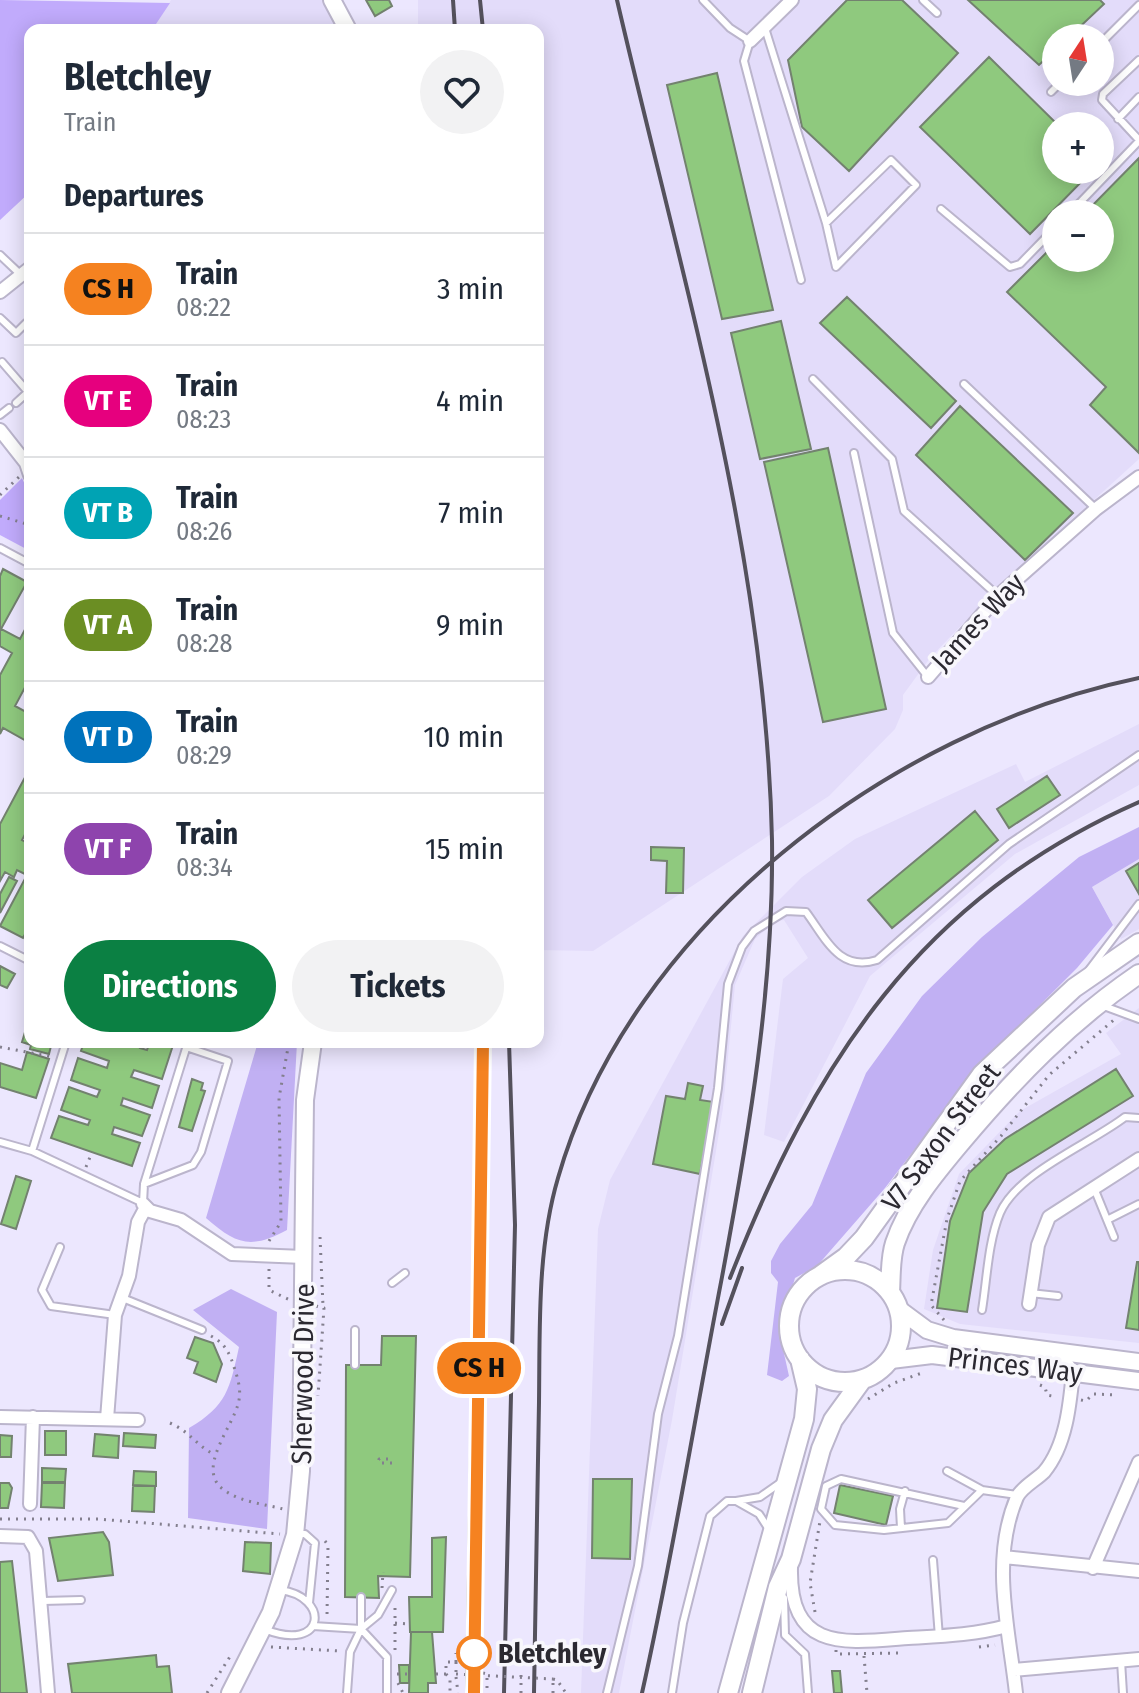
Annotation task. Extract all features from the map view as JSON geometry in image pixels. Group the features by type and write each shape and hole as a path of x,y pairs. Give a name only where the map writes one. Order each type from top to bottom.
{"main road":[{"name":"V7 Saxon Street","path":"821,1275 846,1257 864,1238 982,1074 1074,988 1139,943"},
{"name":"V7 Saxon Street","path":"890,1292 893,1247 905,1218 942,1165 1002,1093 1096,1003 1139,974"},
{"path":"728,1693 804,1419 807,1389 800,1359 791,1339 790,1318 803,1288 821,1275 839,1270 858,1271 876,1279 890,1292 900,1310 900,1336 891,1360 862,1380 833,1420 821,1449 791,1559 778,1587 752,1693"},
{"path":"800,1359 815,1373 833,1381 862,1380"}],"street":[{"path":"332,0 345,24"},
{"path":"750,41 792,0"},
{"path":"0,292 24,271"},
{"path":"0,430 24,465"},
{"name":"James Way","path":"928,677 998,596 1096,509 1139,477"},
{"name":"Sherwood Drive","path":"230,1693 280,1590 287,1534 301,1471 305,1100 312,1048"},
{"path":"1030,1298 1041,1229 1049,1217 1139,1159"},
{"path":"107,1419 115,1315 129,1276 144,1205 181,1220 232,1254 269,1258 304,1257"},
{"name":"Princes Way","path":"900,1310 927,1330 953,1338 1139,1362"},
{"path":"1016,1693 1002,1580 1004,1557 1018,1495 1046,1469 1067,1423 1073,1372 1064,1360 1045,1350"},
{"name":"Princes Way","path":"891,1360 932,1355 1139,1381"},
{"path":"0,1417 138,1420"},
{"path":"30,1504 33,1417"},
{"path":"1093,1568 1139,1462"},
{"path":"0,1536 28,1537 36,1551 43,1601 48,1693"},
{"path":"1004,1557 1139,1571"},
{"path":"791,1559 795,1608 809,1628 836,1642 981,1634 1007,1626"},
{"path":"1014,1670 1139,1659"}],"lane":[{"path":"703,0 730,28 750,41 744,61 801,280"},
{"path":"923,0 937,13"},
{"path":"1114,30 1139,5"},
{"path":"765,28 826,223 836,267 916,185 891,160 826,223"},
{"path":"1082,200 1139,140 1104,105 1103,94 1139,60"},
{"path":"1118,119 1139,97"},
{"path":"941,209 1010,267 1020,264 1042,241"},
{"path":"0,255 24,271"},
{"path":"0,318 16,333 24,325"},
{"path":"2,362 24,387"},
{"path":"813,379 892,459 904,511 998,596"},
{"path":"964,384 1096,509"},
{"path":"16,403 24,396"},
{"path":"0,415 9,408"},
{"name":"James Way","path":"854,453 893,633 928,677"},
{"path":"0,548 24,561"},
{"path":"607,1693 638,1566 658,1414 678,1336 718,1088 728,984 742,947 754,931 786,911 806,912 845,962 861,965 877,960 1009,844 1139,755"},
{"path":"1074,988 1139,904"},
{"path":"0,946 24,958"},
{"path":"1096,1003 1139,1019"},
{"path":"32,1151 64,1048"},
{"path":"0,1142 32,1151 144,1205 144,1184 188,1048"},
{"path":"144,1184 193,1165 201,1152 228,1061 196,1048"},
{"path":"982,1310 999,1215 1009,1197 1028,1180 1125,1117 1139,1118"},
{"path":"1094,1188 1114,1237"},
{"path":"1107,1220 1139,1204"},
{"path":"60,1247 42,1290 51,1306 115,1315"},
{"path":"392,1283 405,1273"},
{"path":"1030,1298 1058,1296"},
{"path":"120,1297 202,1330"},
{"path":"355,1330 355,1365"},
{"path":"947,1471 982,1490 1018,1495"},
{"path":"672,1693 683,1623 710,1516 727,1501 760,1497 788,1476"},
{"path":"964,1506 841,1479 826,1486 821,1509 835,1525 901,1528 948,1523 982,1490"},
{"path":"901,1528 900,1509 905,1491"},
{"path":"736,1501 759,1514 773,1538"},
{"path":"287,1534 305,1534 315,1543 309,1603"},
{"path":"791,1559 783,1606 785,1635 805,1654 808,1693"},
{"path":"933,1560 939,1637"},
{"path":"263,1629 294,1638 305,1635 313,1626 314,1614 309,1603 300,1595 280,1590"},
{"path":"347,1693 350,1652 361,1629 378,1615 392,1590"},
{"path":"361,1597 361,1629 387,1657 387,1693"},
{"path":"43,1601 81,1600"},
{"path":"313,1626 361,1629"},
{"path":"1121,1661 1123,1693"}],"path":[{"path":"0,495 24,476"},
{"path":"0,516 24,523"},
{"path":"954,1324 946,1322 931,1305 947,1219 960,1181 1001,1136 1049,1075 1115,1019"},
{"path":"0,1047 61,1059"},
{"path":"269,1277 270,1236 281,1222 279,1098 288,1048"},
{"path":"202,1330 223,1342 238,1382 240,1398 215,1455 214,1478 222,1489 239,1498 283,1509"},
{"path":"1086,1401 1093,1394 1112,1395"},
{"path":"170,1423 185,1429 202,1449 215,1455"},
{"path":"388,1459 379,1459 379,1463 397,1463"},
{"path":"278,1547 287,1534 284,1496"},
{"path":"0,1519 98,1519 287,1534"},
{"path":"395,1598 395,1657"},
{"path":"395,1623 410,1624"},
{"path":"266,1648 327,1649"},
{"path":"207,1693 214,1677 234,1651"},
{"path":"456,1653 458,1693"},
{"path":"864,1656 867,1693"},
{"path":"450,1693 446,1662 456,1662"},
{"path":"397,1674 409,1674"},
{"path":"436,1674 446,1674"},
{"path":"456,1675 553,1679 566,1693"},
{"path":"486,1675 487,1693"},
{"path":"521,1676 521,1693"},
{"path":"553,1679 553,1693"}],"shaded area":[{"path":"0,0 170,3 156,24 24,24 24,198 0,220"},
{"path":"171,0 329,0 343,24 156,24"},
{"path":"418,0 1139,0 1139,459 997,588 930,658 903,695 903,710 895,729 829,796 593,951 544,950 544,24 418,24"},
{"path":"22,478 24,548 0,535 0,500"},
{"path":"1139,724 1139,785 1015,854 870,976 784,1142 764,1135 783,979 808,958 784,920 776,921 755,939 735,985 723,1108 672,1420 619,1693 581,1693 598,1229 610,1180 743,936 802,877 855,839 1016,764 1025,782"},
{"path":"1139,827 1139,859 1092,887 1113,925 1077,968 977,1068 885,1188 817,1266 795,1278 779,1331 789,1376 782,1381 767,1375 778,1282 771,1273 771,1261 780,1244 812,1205 866,1073 922,996 982,937 1079,857"},
{"path":"1139,859 1139,929 1121,939 1092,887"},
{"path":"1139,1008 1139,1343 960,1324 924,1309 933,1250 959,1174 1020,1111 1121,1054 1106,1033"},
{"path":"256,1048 297,1048 287,1230 263,1240 244,1241 226,1234 206,1218"},
{"path":"231,1289 277,1312 267,1529 188,1518 189,1428 212,1412 225,1395 239,1347 193,1310"}],"building":[{"path":"366,0 389,0 392,6 375,16"},
{"path":"847,0 902,0 958,53 849,171 802,127 788,60"},
{"path":"968,0 1100,0 1104,4 1083,24 1042,24 1042,62 1039,65"},
{"path":"989,57 1045,112 1042,112 1042,184 1079,184 1063,200 1042,200 1042,222 1030,234 920,127"},
{"path":"717,73 773,310 722,319 667,85"},
{"path":"1139,158 1139,453 1090,405 1106,387 1007,292 1042,257 1042,272 1114,272 1114,200 1098,200"},
{"path":"847,297 956,401 931,428 820,323"},
{"path":"781,321 811,449 760,459 731,333"},
{"path":"960,406 1073,513 1025,560 916,455"},
{"path":"828,448 886,709 823,722 764,462"},
{"path":"3,569 24,580 24,587 1,629 20,639 24,631 24,689 15,706 24,711 24,740 3,728 0,734 0,675 12,653 0,646 0,576"},
{"path":"1047,776 1060,795 1009,828 997,809"},
{"path":"24,779 24,874 17,870 14,877 5,872 0,881 0,824"},
{"path":"975,811 998,840 892,928 868,900"},
{"path":"651,847 684,848 683,893 666,893 667,861 651,860"},
{"path":"1139,863 1139,894 1126,871"},
{"path":"9,877 17,881 0,913 0,894"},
{"path":"24,881 24,936 0,926"},
{"path":"0,966 15,974 7,988 0,985"},
{"path":"30,1048 50,1048 49,1054"},
{"path":"82,1048 172,1048 162,1079 134,1070 131,1077 159,1086 152,1108 123,1098 121,1105 150,1115 142,1136 114,1127 112,1134 140,1143 132,1166 51,1138 59,1116 88,1125 90,1120 61,1110 69,1087 97,1097 100,1090 71,1080 78,1058 107,1068 109,1061 81,1051"},
{"path":"27,1052 49,1059 36,1098 0,1087 0,1063 22,1070"},
{"path":"1116,1069 1133,1096 1007,1174 983,1212 967,1312 937,1308 950,1221 969,1173 1005,1139"},
{"path":"192,1079 203,1083 201,1090 205,1091 192,1131 179,1127"},
{"path":"688,1083 703,1086 700,1100 714,1102 700,1174 653,1164 666,1096 685,1099"},
{"path":"16,1176 31,1181 16,1229 1,1224"},
{"path":"1139,1262 1139,1330 1126,1328"},
{"path":"382,1336 416,1336 410,1577 378,1576 379,1598 345,1597 346,1365 381,1365"},
{"path":"195,1337 213,1343 222,1364 216,1382 194,1373 198,1362 187,1358"},
{"path":"45,1431 66,1431 66,1455 45,1455"},
{"path":"124,1433 156,1435 155,1448 123,1446"},
{"path":"95,1434 119,1436 118,1458 93,1456"},
{"path":"0,1435 12,1436 11,1457 0,1457"},
{"path":"42,1468 66,1469 65,1482 42,1482"},
{"path":"134,1471 156,1472 156,1486 133,1485"},
{"path":"593,1479 632,1479 630,1559 592,1558"},
{"path":"0,1483 9,1483 12,1488 8,1508 0,1508"},
{"path":"42,1483 65,1483 64,1508 41,1507"},
{"path":"840,1485 893,1496 886,1525 834,1513"},
{"path":"133,1486 155,1486 154,1512 132,1511"},
{"path":"103,1532 109,1542 113,1575 58,1581 49,1538"},
{"path":"446,1537 443,1632 410,1632 409,1597 432,1597 432,1538"},
{"path":"245,1542 271,1543 270,1574 243,1571"},
{"path":"12,1561 27,1693 0,1693 0,1562"},
{"path":"411,1632 432,1632 436,1683 428,1683 428,1693 409,1693"},
{"path":"156,1655 157,1667 169,1666 172,1693 72,1693 68,1664"},
{"path":"399,1665 409,1665 409,1683 400,1683"},
{"path":"832,1671 840,1671 842,1693 834,1693"}],"railway":[{"path":"453,0 455,24"},
{"path":"480,0 482,24"},
{"path":"617,0 693,312 737,521 754,627 766,733 772,840 769,950 750,1114 674,1537 642,1693"},
{"path":"534,1693 543,1261 558,1178 593,1086 644,1001 708,923 782,853 865,793 953,743 1045,704 1139,678"},
{"path":"730,1278 799,1126 839,1058 884,995 935,938 994,887 1062,841 1139,802"},
{"path":"467,1693 478,1048"},
{"path":"504,1693 515,1225 509,1048"},
{"path":"722,1324 742,1268"}],"train":[{"path":"474,1693 483,1048"}],"place":[{"name":"Bletchley","path":"474,1653"}]}
